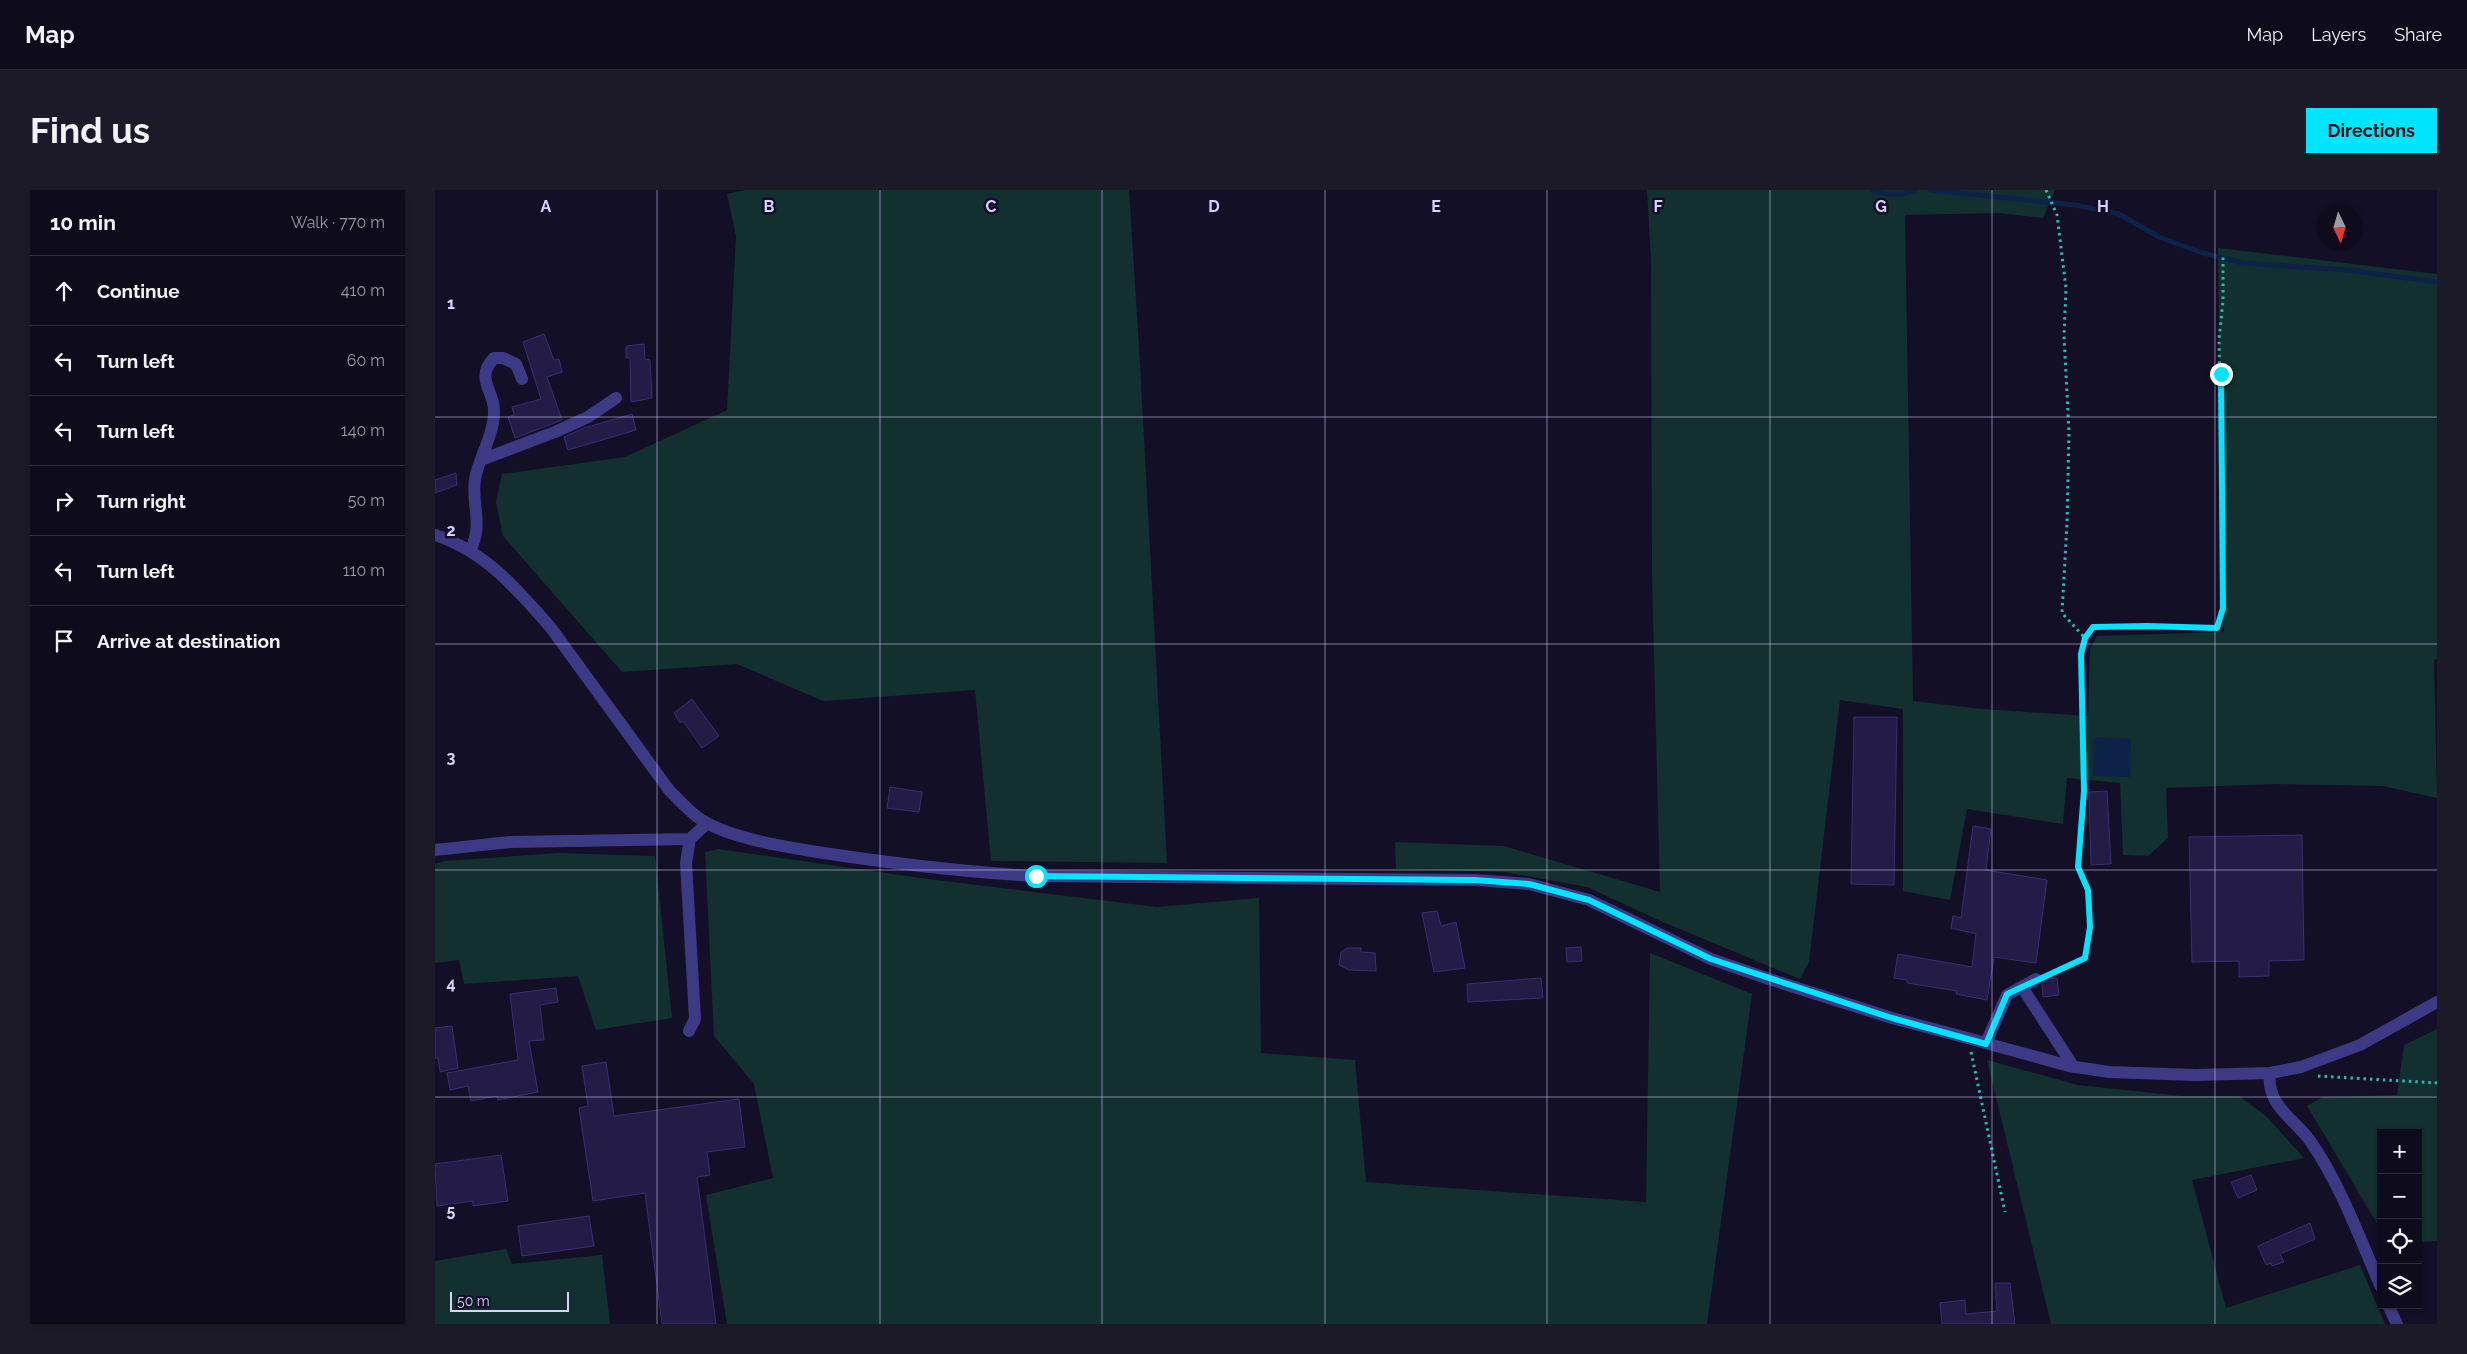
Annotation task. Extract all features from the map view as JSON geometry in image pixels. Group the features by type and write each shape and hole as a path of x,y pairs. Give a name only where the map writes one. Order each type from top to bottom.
{"street":[{"path":"470,551 476,533 478,517 475,480 494,412 487,387 487,369 494,358 503,358 516,364 521,378"},
{"path":"481,460 555,432 588,417 616,398"},
{"path":"435,535 470,551 507,579 530,604 551,628 669,790 704,821 745,837 774,845 850,857 989,874 1475,880 1529,884 1589,900 1711,959 1892,1018 2073,1066 2149,1075 2269,1073 2301,1067 2360,1045 2437,1002"},
{"path":"435,850 510,842 689,839 702,828 704,821"},
{"path":"689,839 686,863 695,1020 689,1031"},
{"path":"1986,1044 2007,994 2036,979"},
{"path":"2022,987 2073,1066"},
{"path":"2269,1073 2269,1090 2273,1100 2310,1141 2326,1167 2377,1279"},
{"path":"2391,1309 2397,1324"}],"path":[{"path":"2046,190 2057,215 2065,288 2064,336 2069,432 2067,523 2061,612 2085,638"},
{"path":"2036,979 2076,964 2085,958 2090,927 2088,890 2078,867 2084,791 2081,654 2085,638 2093,627 2217,628 2223,608 2219,339 2223,301 2223,254"},
{"path":"1971,1040 1970,1048 2005,1212"},
{"path":"2308,1075 2437,1083"}],"green space":[{"path":"745,190 1129,190 1167,863 991,861 975,690 823,701 737,664 622,672 503,536 496,502 502,474 625,457 727,410 736,236 727,194"},
{"path":"1647,190 2055,190 2043,218 1998,213 1905,215 1913,701 1982,709 2088,716 2090,649 2097,636 2224,632 2218,248 2437,274 2437,659 2434,660 2437,798 2383,786 2276,784 2166,788 2168,838 2148,856 2123,855 2120,783 2067,778 2063,824 1967,809 1950,900 1903,891 1903,709 1840,700 1809,962 1800,979 1663,922 1587,887 1504,872 1396,869 1395,842 1504,846 1660,892 1652,576 1651,259"},
{"path":"718,849 921,878 1157,907 1259,898 1261,1053 1355,1060 1366,1182 1646,1202 1650,953 1752,994 1707,1324 727,1324 706,1195 773,1178 754,1084 714,1036 705,852"},
{"path":"558,853 655,856 672,1018 596,1030 578,976 464,984 459,960 435,963 435,864 445,861"},
{"path":"2437,1029 2437,1241 2422,1242 2422,1129 2377,1129 2377,1223 2307,1106 2323,1097 2397,1095 2404,1045"},
{"path":"1987,1060 2078,1085 2182,1096 2239,1096 2266,1116 2304,1158 2192,1180 2226,1308 2360,1265 2377,1309 2385,1324 2051,1324"},
{"path":"506,1249 512,1264 602,1255 610,1324 435,1324 435,1261"}],"water":[{"path":"2094,737 2131,739 2130,777 2093,776"}],"building":[{"path":"544,334 554,360 559,359 562,372 547,377 562,420 515,438 508,417 514,415 512,407 541,399 523,342"},
{"path":"644,344 645,359 650,360 652,398 631,402 630,358 626,358 626,346"},
{"path":"632,414 636,430 568,450 564,437 584,428"},
{"path":"456,473 457,485 435,493 435,480"},
{"path":"692,699 719,736 702,748 683,721 680,723 674,713"},
{"path":"1854,717 1897,717 1894,885 1851,884"},
{"path":"890,787 922,792 919,812 887,808"},
{"path":"2107,791 2111,864 2091,865 2089,792"},
{"path":"1973,826 1991,829 1986,870 2047,880 2036,963 1994,957 1987,1000 1956,994 1957,991 1907,983 1907,980 1894,978 1898,954 1972,967 1976,934 1951,928 1953,916 1961,918"},
{"path":"2302,835 2304,960 2269,961 2269,976 2239,977 2239,961 2192,962 2189,837"},
{"path":"1437,911 1441,926 1456,922 1465,968 1434,972 1422,913"},
{"path":"1581,947 1582,961 1567,962 1566,948"},
{"path":"1347,948 1361,948 1361,952 1375,953 1376,971 1349,970 1339,965 1341,952"},
{"path":"1541,978 1543,998 1468,1002 1467,984"},
{"path":"2057,978 2059,995 2043,997 2042,984 2044,980"},
{"path":"556,988 558,1002 540,1005 544,1040 529,1041 538,1092 498,1100 497,1096 471,1101 468,1086 450,1090 447,1073 518,1060 510,994"},
{"path":"452,1026 458,1068 440,1072 438,1058 435,1058 435,1028"},
{"path":"606,1062 614,1116 739,1099 745,1147 707,1152 710,1175 697,1177 716,1324 662,1324 645,1193 593,1201 579,1108 588,1106 582,1066"},
{"path":"501,1155 508,1201 473,1206 473,1201 437,1206 435,1164"},
{"path":"2251,1175 2257,1190 2238,1198 2231,1182"},
{"path":"589,1216 594,1246 522,1256 518,1226"},
{"path":"2310,1223 2315,1239 2280,1254 2284,1262 2272,1266 2271,1263 2266,1265 2258,1246"},
{"path":"1995,1283 2010,1283 2015,1324 1942,1324 1940,1303 1965,1300 1966,1314 1997,1311"}],"waterway":[{"path":"1872,190 1894,194 1905,194 1916,190"},
{"path":"1931,190 2075,205 2119,214 2159,237 2203,253 2243,263 2347,270 2437,282"}],"route":[{"path":"1036,876 1475,880 1529,884 1589,900 1711,959 1892,1018 1986,1044 2007,994 2036,979 2076,964 2085,958 2090,927 2088,890 2078,867 2084,791 2081,654 2085,638 2093,627 2217,628 2223,608 2221,374"}]}
